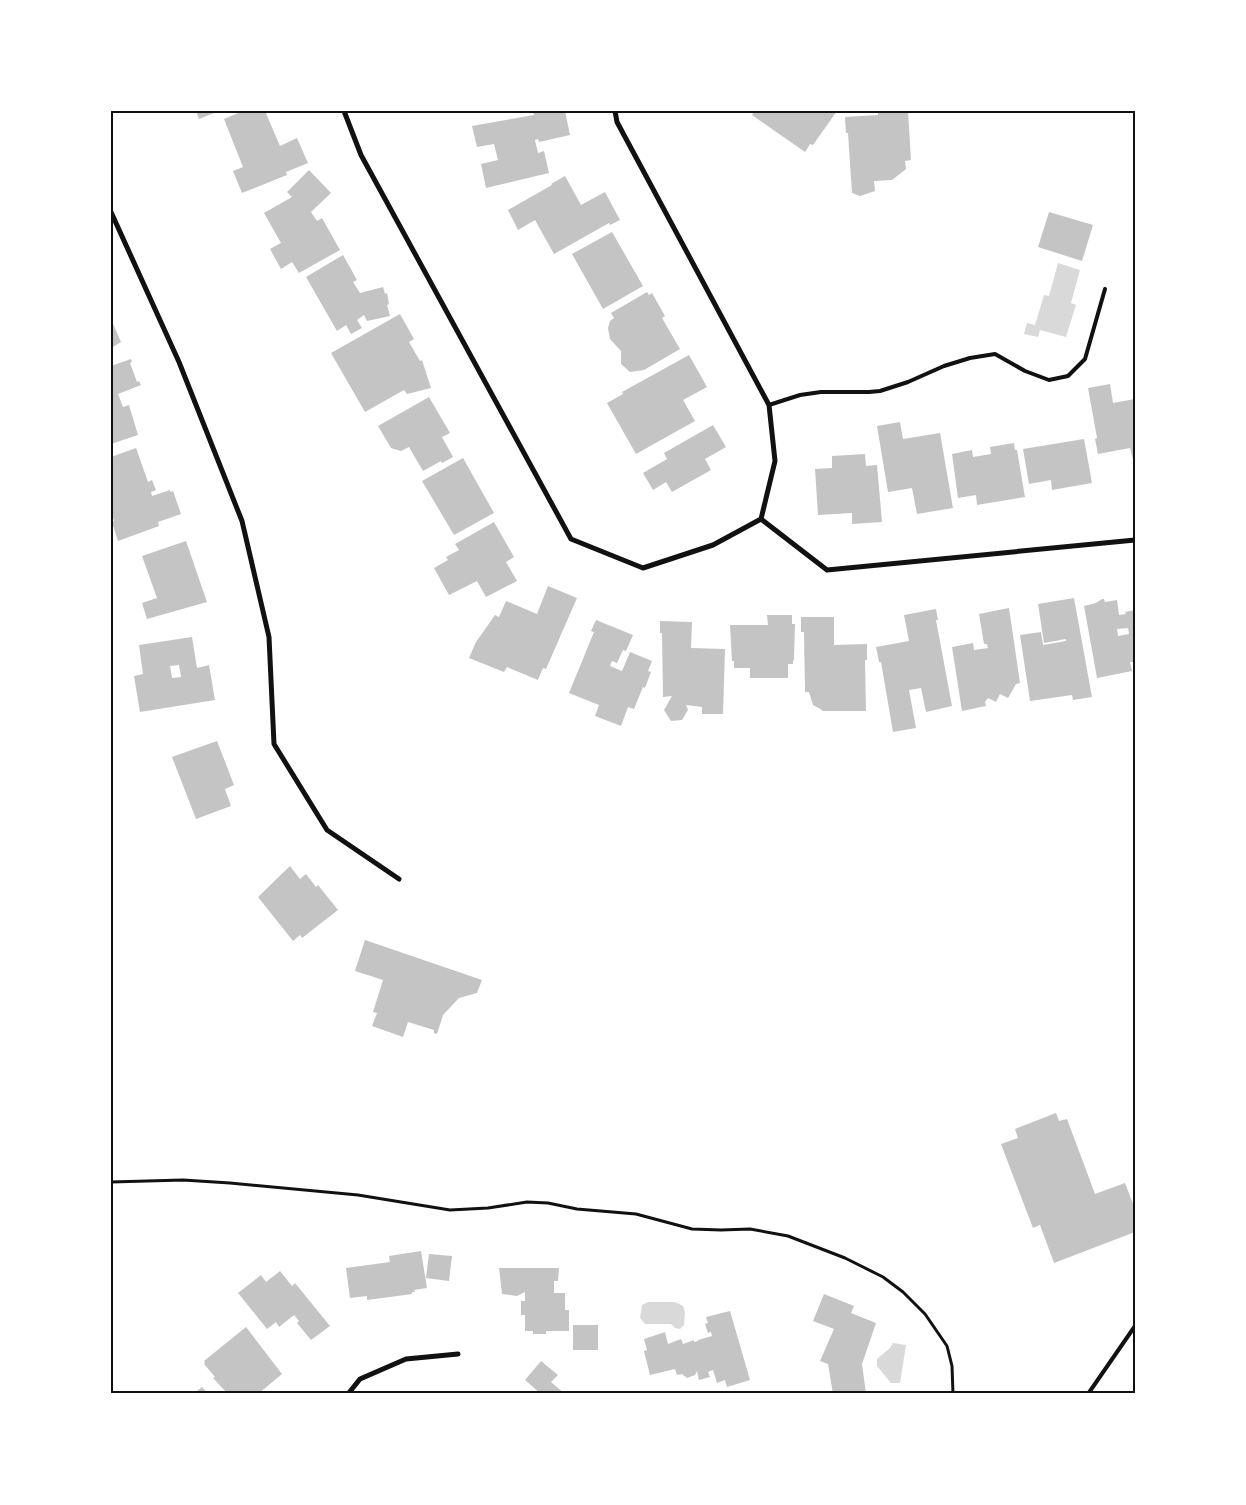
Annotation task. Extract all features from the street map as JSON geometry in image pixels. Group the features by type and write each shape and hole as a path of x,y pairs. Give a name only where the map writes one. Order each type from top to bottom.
{"street":[{"path":"344,111 361,155 571,540 643,568 713,545 761,519 775,461 769,405 617,122 615,111"},
{"path":"111,212 179,362 242,521 269,637 274,744 327,830 399,879"},
{"path":"761,519 827,570 1135,540"},
{"path":"348,1394 360,1380 406,1359 458,1354"}],"lane":[{"path":"769,405 800,395 821,392 880,391 970,358 995,354 1025,371 1049,380 1068,376 1085,359 1105,289"},
{"path":"1088,1394 1135,1326"}],"path":[{"path":"111,1182 183,1180 230,1183 358,1195 450,1210 488,1208 527,1202 548,1203 578,1209 636,1214 692,1228 721,1230 750,1228 788,1236 845,1258 883,1277 904,1292 925,1314 947,1346 952,1366 953,1394"}],"shaded area":[{"path":"1058,263 1080,270 1071,303 1076,305 1066,337 1040,330 1038,337 1024,334 1027,323 1035,325 1044,295 1049,296"},
{"path":"648,1302 675,1302 683,1306 685,1312 684,1325 680,1329 675,1328 671,1324 645,1324 640,1318 642,1305"},
{"path":"893,1343 906,1345 900,1383 891,1383 877,1366 877,1359"}],"building":[{"path":"196,111 219,111 199,119"},
{"path":"243,111 265,111 280,146 297,138 308,163 286,172 287,175 242,193 233,171 243,167 224,119"},
{"path":"565,111 570,135 539,142 538,139 535,140 538,153 544,151 549,173 486,188 481,164 498,160 494,144 477,147 472,126 534,115 533,112"},
{"path":"755,111 837,111 813,145 810,144 805,152 752,115"},
{"path":"878,111 908,111 911,160 905,161 906,169 892,180 874,181 875,191 860,196 852,193 848,133 846,133 845,117 878,115"},
{"path":"309,170 331,193 311,212 317,221 322,218 340,250 299,273 292,262 281,269 270,249 281,243 264,213 292,197 287,192"},
{"path":"565,176 581,205 605,192 620,220 610,225 609,223 554,254 535,220 518,230 508,210"},
{"path":"1049,212 1093,225 1082,261 1038,247"},
{"path":"612,232 643,286 603,309 572,254"},
{"path":"343,255 357,280 353,282 360,293 383,287 385,294 387,293 389,304 387,305 390,316 367,321 364,315 357,320 362,328 351,334 346,325 337,331 306,277"},
{"path":"647,292 649,295 652,293 665,316 662,318 680,349 644,370 630,372 621,364 621,351 610,339 608,328 610,321 614,318 611,313"},
{"path":"400,314 414,339 409,342 420,361 422,360 431,388 407,394 404,390 365,412 331,353"},
{"path":"111,319 121,342 111,348"},
{"path":"689,355 707,387 683,400 695,421 636,454 607,403 623,394 622,392"},
{"path":"131,359 132,362 130,363 137,382 139,381 141,385 118,394 123,407 129,405 138,435 111,444 111,366"},
{"path":"1110,384 1113,403 1135,399 1135,467 1130,448 1098,454 1088,388"},
{"path":"429,397 450,433 442,437 453,457 423,471 409,447 401,451 391,448 378,426"},
{"path":"900,422 903,439 940,433 953,508 917,514 912,488 888,492 877,426"},
{"path":"713,425 726,447 705,459 711,470 672,492 666,482 653,490 643,473 667,459 664,453"},
{"path":"1084,439 1092,483 1052,490 1051,480 1029,484 1023,449"},
{"path":"1014,443 1015,450 1017,450 1025,497 977,505 976,495 958,498 952,454 972,450 973,457 991,454 990,447"},
{"path":"136,448 148,482 152,480 156,490 151,492 152,496 170,490 170,492 173,491 181,514 158,522 159,526 118,541 112,522 114,521 111,511 111,457"},
{"path":"865,454 866,466 877,465 882,522 852,524 852,513 818,515 815,469 832,468 832,456"},
{"path":"463,458 494,513 454,535 422,481"},
{"path":"494,522 514,557 506,562 517,581 486,597 477,581 449,595 434,568 448,560 446,557 459,550 455,544"},
{"path":"186,541 207,602 147,619 142,603 157,598 142,556"},
{"path":"548,586 577,598 546,669 543,668 538,680 507,667 504,672 469,658 476,642 495,615 499,617 506,601 537,614"},
{"path":"1074,598 1092,697 1073,700 1072,695 1030,701 1020,635 1041,632 1043,645 1066,641 1066,639 1044,643 1038,604"},
{"path":"1102,599 1105,602 1117,600 1119,615 1135,610 1135,662 1130,662 1132,671 1097,678 1084,606 1096,603","holes":["1128,628 1129,634 1118,636 1117,629"]},
{"path":"1009,608 1020,683 1016,684 1008,698 1000,694 996,702 988,698 985,702 986,706 962,711 952,647 973,643 974,650 988,648 987,644 984,644 979,614"},
{"path":"936,609 938,620 936,620 952,706 926,712 921,688 909,690 916,728 893,732 881,662 879,662 876,647 909,641 904,615"},
{"path":"767,615 792,615 792,624 795,624 794,660 793,664 788,664 788,678 750,678 750,668 734,668 730,625 768,625"},
{"path":"801,617 834,617 834,645 867,644 867,660 865,660 866,711 822,711 813,705 809,692 805,692 804,632 801,632"},
{"path":"596,620 633,635 626,651 623,650 617,663 612,661 610,666 622,671 630,652 652,661 648,671 651,672 645,688 643,687 634,709 628,707 621,726 595,716 599,705 569,693 594,632 591,631"},
{"path":"660,621 692,622 691,648 725,649 723,714 702,714 702,707 686,705 688,710 682,720 671,721 664,710 672,696 663,697 662,633 660,633"},
{"path":"192,637 197,668 209,665 215,700 140,712 134,676 143,674 139,645","holes":["179,665 181,677 172,678 170,666"]},
{"path":"217,741 234,785 225,789 231,806 196,819 172,757"},
{"path":"290,866 300,879 306,874 316,887 318,885 338,910 302,938 300,935 293,941 258,897"},
{"path":"365,940 482,980 477,993 459,998 443,1015 437,1034 434,1033 434,1030 408,1022 403,1037 372,1026 377,1013 373,1012 383,980 355,971"},
{"path":"1056,1113 1059,1121 1067,1119 1095,1194 1125,1183 1135,1209 1135,1232 1054,1263 1040,1225 1033,1228 1001,1144 1018,1138 1015,1129"},
{"path":"421,1251 427,1288 414,1290 415,1292 412,1292 412,1294 367,1300 367,1296 350,1298 346,1268 390,1262 389,1256"},
{"path":"429,1254 452,1256 449,1281 426,1278"},
{"path":"499,1268 559,1268 558,1281 554,1281 554,1293 565,1293 565,1310 569,1310 569,1331 546,1331 546,1334 533,1334 533,1331 525,1331 525,1315 521,1315 521,1301 525,1301 525,1292 517,1296 502,1294"},
{"path":"280,1271 292,1286 295,1283 330,1326 311,1340 297,1323 299,1321 294,1315 279,1327 276,1322 267,1329 238,1293 261,1275 266,1282"},
{"path":"824,1294 854,1306 851,1313 876,1323 862,1364 866,1394 833,1394 828,1364 820,1361 834,1329 813,1321"},
{"path":"730,1311 750,1380 727,1387 725,1380 717,1383 713,1370 708,1372 710,1377 699,1380 697,1371 695,1375 687,1378 682,1374 677,1375 675,1369 650,1375 644,1351 647,1350 644,1339 665,1332 668,1344 681,1339 683,1344 694,1340 694,1342 698,1341 712,1336 711,1332 708,1333 705,1324 708,1323 706,1317"},
{"path":"573,1325 598,1325 598,1350 573,1350"},
{"path":"246,1327 282,1374 258,1394 228,1394 213,1378 215,1377 204,1364 204,1361"},
{"path":"541,1361 558,1375 551,1382 565,1394 541,1394 525,1380"},
{"path":"202,1387 208,1394 193,1394"}]}
